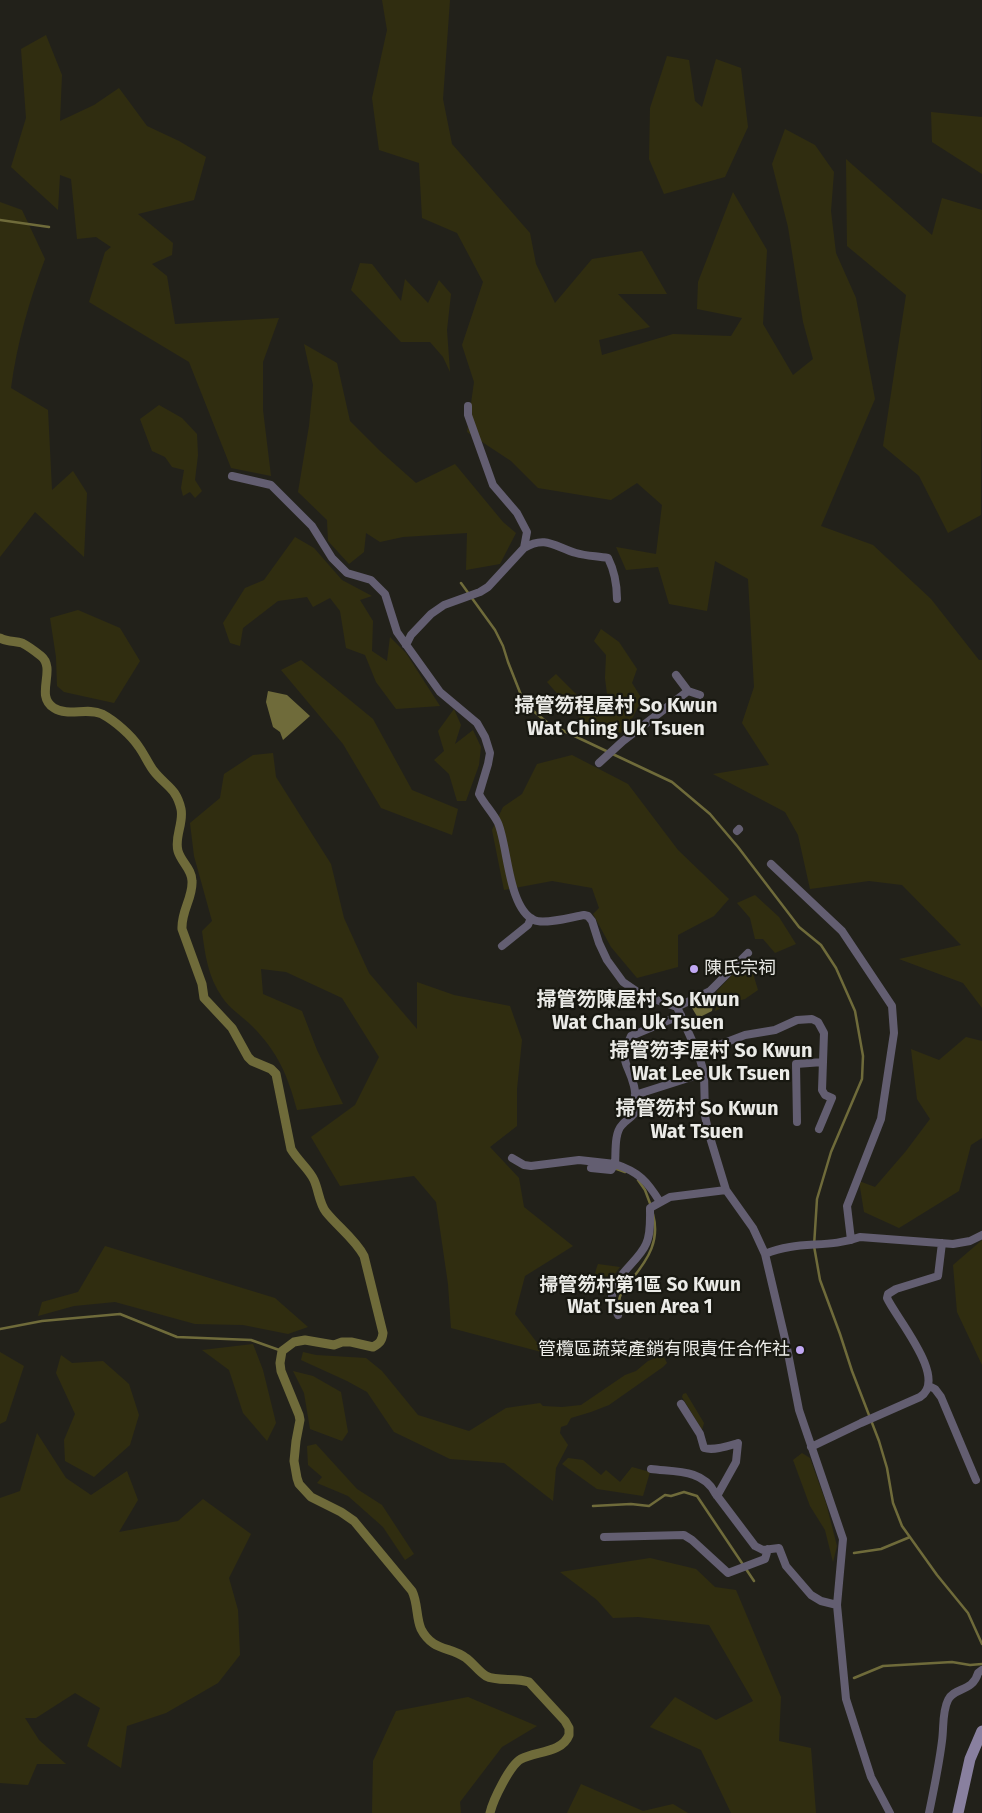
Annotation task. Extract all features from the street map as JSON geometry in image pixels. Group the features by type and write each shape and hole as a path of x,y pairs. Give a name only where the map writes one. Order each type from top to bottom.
{"street":[{"path":"468,406 468,415 493,485 517,513 527,532 524,548"},
{"path":"232,476 272,485 312,526 332,558 347,574 371,580 376,584 385,594 397,632 440,692 477,723 485,737 490,753 478,794 498,823 514,892 531,918 538,921 584,914 588,916 592,921 607,960 623,982 642,995 677,1007 710,991 748,953"},
{"path":"406,645 410,635 431,614 444,605 480,592 524,548 533,543 547,542 579,554 608,558 614,570 617,583 617,600"},
{"path":"676,675 688,691 700,694"},
{"path":"602,761 688,691"},
{"path":"771,864 842,931 892,1006 894,1033 881,1119 847,1206 851,1240"},
{"path":"502,946 528,925 531,918"},
{"path":"677,1007 698,1053 704,1073 705,1116 726,1190 752,1228 765,1254 784,1334 799,1410 843,1540 837,1605 846,1699 871,1777 890,1813"},
{"path":"614,1167 620,1126 634,1114 636,1094 624,1056 631,1036 681,1016"},
{"path":"698,1053 736,1038 775,1030 797,1020 812,1019 818,1022 824,1033 822,1090 825,1095 834,1099 819,1129"},
{"path":"797,1122 796,1064 823,1062"},
{"path":"636,1094 704,1073"},
{"path":"512,1158 531,1166 579,1160 614,1167 639,1175 649,1185 655,1205 650,1219 646,1244 619,1278 613,1290 612,1304 618,1315"},
{"path":"591,1168 614,1167"},
{"path":"655,1205 670,1197 726,1190"},
{"path":"765,1254 779,1248 846,1242 860,1237 953,1244 970,1241 982,1235"},
{"path":"812,1447 927,1392 929,1386 925,1362 887,1298 888,1294 894,1290 938,1276 942,1243"},
{"path":"929,1386 935,1389 941,1396 976,1480"},
{"path":"681,1404 700,1434 704,1448 717,1448 738,1443 736,1462 718,1496"},
{"path":"651,1468 701,1477 710,1484 759,1549 779,1548 786,1566 812,1597 837,1605"},
{"path":"604,1537 684,1535 726,1573 764,1559 768,1549"},
{"path":"930,1813 948,1698 953,1693 967,1688 982,1670"},
{"path":"958,1813 970,1759 982,1731"}],"shaded area":[{"path":"382,0 450,0 443,99 452,144 530,233 536,264 555,303 592,259 642,251 667,294 618,294 650,327 599,340 602,355 673,334 731,336 742,318 697,309 698,282 733,192 767,250 763,324 793,375 813,359 803,322 788,227 772,164 785,129 815,145 834,172 831,211 836,253 856,298 875,399 821,526 873,545 931,599 979,660 982,660 982,1008 963,983 899,959 961,945 902,885 869,881 810,889 798,835 785,812 713,774 769,765 742,723 754,687 748,579 715,561 707,611 669,604 658,567 626,570 616,547 656,554 662,505 637,483 611,500 538,488 511,461 467,432 474,382 462,345 483,282 457,233 422,218 419,163 379,150 372,98 387,30"},
{"path":"46,35 62,75 60,121 94,105 119,88 147,126 179,141 206,157 194,200 138,214 173,243 172,255 152,264 167,276 175,324 279,318 263,362 263,410 271,476 231,468 189,362 89,302 105,252 111,247 96,237 77,239 71,179 60,175 58,210 11,167 26,118 21,49"},
{"path":"667,56 689,60 695,101 702,107 716,59 741,68 748,127 725,177 664,194 649,159 650,108"},
{"path":"931,112 982,117 982,174 932,142"},
{"path":"846,159 932,235 942,198 982,210 981,515 948,533 919,476 883,446 906,295 847,246"},
{"path":"0,202 22,210 45,259 24,322 11,388 48,410 52,490 73,471 87,493 84,557 35,512 0,557"},
{"path":"360,263 372,264 401,301 405,279 428,303 439,280 451,294 447,330 450,372 443,357 430,342 401,342 351,290"},
{"path":"304,344 337,363 350,421 416,483 455,464 503,522 516,533 500,564 466,570 467,533 403,537 380,542 366,533 364,552 349,564 328,541 327,520 298,492 309,426 313,385"},
{"path":"159,405 182,418 197,434 198,455 195,480 202,491 195,498 190,492 183,496 181,488 184,470 172,467 165,457 152,451 140,419"},
{"path":"295,537 314,548 342,580 372,596 360,600 373,621 372,651 387,661 390,637 406,653 440,706 396,709 376,682 365,655 346,648 340,611 330,598 313,607 307,597 278,601 243,628 240,646 230,643 223,623 245,588 264,580"},
{"path":"78,610 120,628 140,661 114,703 64,692 57,686 56,657 50,618"},
{"path":"601,629 619,642 637,669 632,683 642,699 633,717 621,733 587,724 547,682 556,674 588,706 608,702 605,678 606,655 594,641"},
{"path":"301,660 373,719 412,790 458,809 452,835 381,808 343,744 281,670"},
{"path":"268,691 287,695 310,716 283,740 280,732 273,727 266,702"},
{"path":"454,709 461,725 455,744 473,730 481,747 479,765 466,801 457,801 449,774 434,760 444,751 438,731"},
{"path":"273,753 276,777 331,864 344,918 369,973 417,1029 417,982 454,995 510,1006 522,1040 517,1089 517,1126 490,1147 519,1178 524,1207 573,1246 525,1276 515,1314 545,1353 451,1328 448,1284 436,1202 414,1176 340,1186 311,1137 355,1105 379,1057 342,998 286,972 261,969 263,994 302,1011 317,1050 343,1104 297,1110 286,1075 269,1045 225,1001 213,981 206,957 202,931 212,921 194,856 190,823 220,798 224,774 253,755"},
{"path":"572,755 628,784 678,850 729,899 714,916 678,935 678,967 637,978 611,947 593,914 599,908 592,888 552,881 504,890 492,830 503,807 522,794 537,764"},
{"path":"755,895 779,917 796,944 775,953 763,939 755,939 750,918 737,903"},
{"path":"747,959 760,965 752,970 758,990 745,999 715,1011 717,991"},
{"path":"710,1000 714,1001 712,1011 698,1018 692,1008"},
{"path":"966,1037 982,1041 982,1138 971,1145 959,1191 899,1228 864,1212 859,1181 875,1187 930,1119 917,1099 911,1049 939,1060"},
{"path":"982,1240 982,1365 957,1312 953,1265"},
{"path":"105,1246 275,1298 308,1327 288,1334 243,1325 195,1324 115,1302 74,1306 38,1316 42,1302 78,1292"},
{"path":"598,1264 620,1267 611,1279 607,1289 596,1287 595,1276"},
{"path":"253,1344 263,1370 276,1423 267,1441 243,1413 229,1370 202,1350"},
{"path":"0,1352 24,1366 6,1421 0,1424"},
{"path":"303,1352 316,1355 366,1358 382,1371 418,1415 469,1431 506,1408 540,1403 543,1406 562,1407 581,1405 625,1375 636,1371 648,1361 664,1357 667,1363 609,1405 571,1418 567,1425 561,1427 560,1433 568,1445 556,1468 553,1501 504,1463 450,1459 394,1432 367,1392 301,1360"},
{"path":"61,1355 72,1363 103,1361 129,1384 139,1415 130,1445 94,1477 65,1461 64,1440 75,1414 56,1373"},
{"path":"293,1371 313,1376 341,1392 348,1432 342,1441 310,1429 304,1393"},
{"path":"686,1393 704,1423 702,1430 682,1397"},
{"path":"37,1433 66,1478 91,1495 127,1471 138,1500 119,1532 178,1521 203,1499 251,1534 229,1578 238,1610 240,1655 218,1683 166,1713 127,1726 121,1768 87,1746 100,1708 75,1693 36,1718 25,1718 39,1740 66,1764 37,1764 28,1785 0,1783 0,1498 20,1491"},
{"path":"316,1444 357,1489 382,1505 414,1554 405,1560 383,1527 348,1496 317,1483 322,1477 308,1465 307,1446"},
{"path":"802,1453 810,1458 826,1503 837,1546 833,1562 825,1530 810,1506 793,1460"},
{"path":"568,1458 583,1460 601,1475 606,1470 620,1482 632,1467 650,1472 643,1496 597,1489 562,1464"},
{"path":"650,1558 696,1569 715,1587 736,1590 781,1697 779,1741 811,1748 816,1813 731,1813 701,1750 650,1727 675,1697 716,1720 753,1701 709,1625 638,1617 613,1618 597,1600 560,1572"},
{"path":"468,1697 537,1726 502,1747 460,1802 461,1813 372,1813 373,1761 396,1711"},
{"path":"581,1784 643,1811 673,1804 688,1813 567,1813"}],"waterway":[{"path":"0,220 49,227"},
{"path":"461,583 495,630 521,695 531,709 549,724 672,782 710,814 738,847 799,927 821,945 836,968 855,1011 863,1056 862,1079 831,1152 817,1199 814,1246 820,1280 879,1441 887,1468 893,1503 902,1526 937,1575 968,1613 982,1644"},
{"path":"0,638 22,643 45,661 47,668 45,690 48,703 59,711 96,712 112,720 136,742 153,770 176,796 182,814 177,846 181,859 192,877 191,893 183,916 182,929 202,984 204,998 232,1028 248,1057 252,1061 271,1069 276,1074 291,1149 312,1176 326,1212 356,1244 364,1256 383,1333 380,1342 373,1347 351,1342 342,1342 334,1345 305,1340 294,1342 282,1351 281,1371 300,1420 294,1461 299,1484 311,1497 341,1512 354,1521 412,1591 421,1629 431,1642 460,1654 490,1678 529,1682 565,1721 569,1728 569,1735 561,1745 548,1751 527,1756 512,1768 502,1783 490,1813"},
{"path":"614,1168 625,1172"},
{"path":"638,1180 645,1190 651,1206"},
{"path":"619,1306 622,1291 643,1264 652,1248 655,1232 653,1214"},
{"path":"0,1329 42,1321 120,1314 177,1337 251,1340 282,1351"},
{"path":"593,1506 631,1504 649,1506 665,1495 671,1496 684,1492 697,1496 754,1581"},
{"path":"854,1553 881,1549 910,1537"},
{"path":"854,1678 883,1666 952,1662 970,1665 982,1664"}],"place":[{"name":"陳氏宗祠","path":"694,969"},
{"name":"管欖區蔬菜產銷有限責任合作社","path":"800,1350"}],"district":[{"name":"掃管笏程屋村 So Kwun Wat Ching Uk Tsuen","path":"616,718"},
{"name":"掃管笏陳屋村 So Kwun Wat Chan Uk Tsuen","path":"638,1012"},
{"name":"掃管笏李屋村 So Kwun Wat Lee Uk Tsuen","path":"711,1062"},
{"name":"掃管笏村 So Kwun Wat Tsuen","path":"697,1120"},
{"name":"掃管笏村第1區 So Kwun Wat Tsuen Area 1","path":"640,1297"}]}
